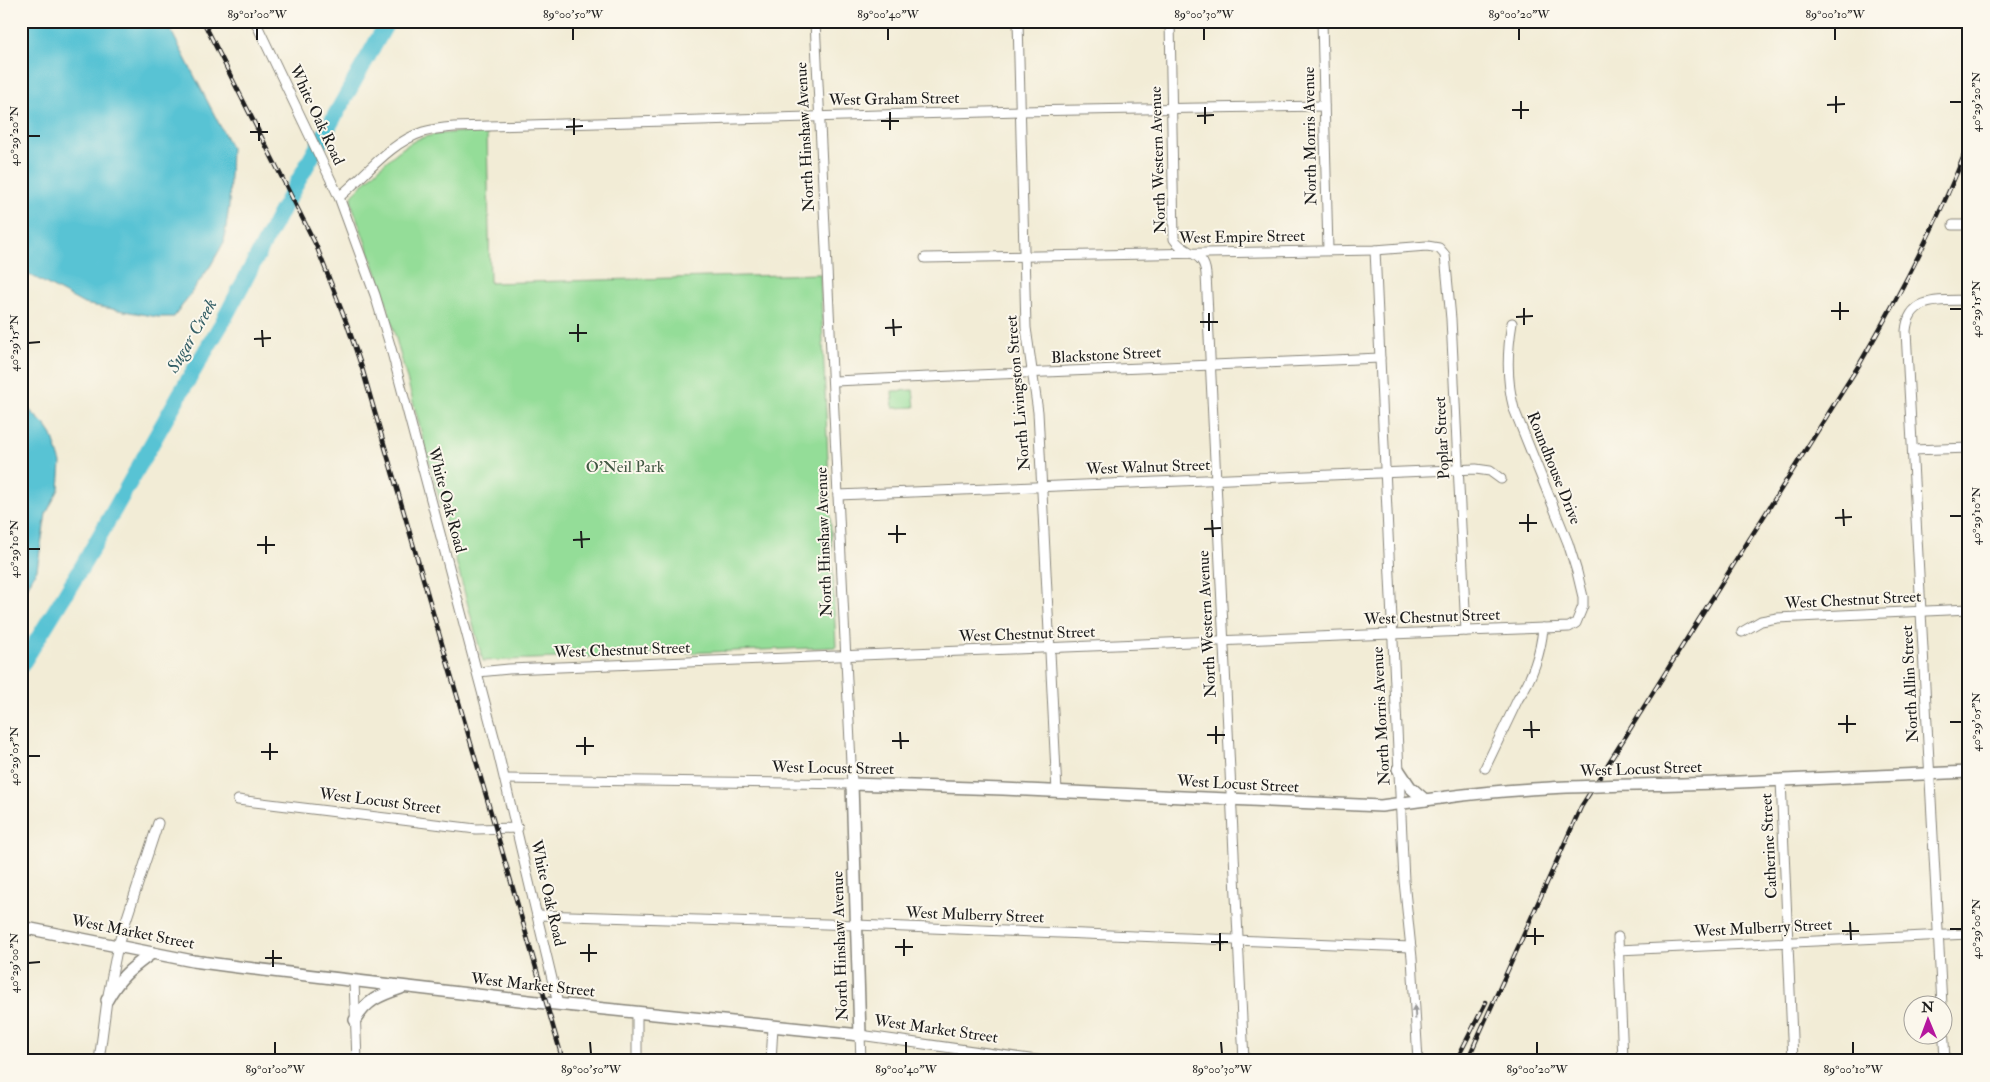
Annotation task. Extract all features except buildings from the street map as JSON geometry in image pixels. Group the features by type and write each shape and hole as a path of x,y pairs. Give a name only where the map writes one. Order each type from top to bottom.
{"main road":[{"path":"1398,769 1410,787 1425,800"},
{"name":"West Locust Street","path":"852,784 1381,806 1474,793 1555,788 1969,772"},
{"name":"North Hinshaw Avenue","path":"852,784 860,1035"},
{"name":"West Market Street","path":"21,927 193,961 638,1013 860,1035"},
{"path":"107,1000 116,982 127,971 152,953"},
{"path":"355,1020 363,1007 374,999 382,994 405,987"}],"street":[{"name":"White Oak Road","path":"255,21 339,197 375,295 478,672 518,828 558,1004"},
{"name":"North Hinshaw Avenue","path":"816,21 852,784"},
{"name":"North Livingston Street","path":"1018,21 1026,328 1038,412 1057,792"},
{"name":"North Western Avenue","path":"1170,21 1174,239 1178,246 1200,257 1205,264 1244,1061"},
{"name":"North Morris Avenue","path":"1322,21 1328,250"},
{"name":"West Graham Street","path":"339,197 390,151 414,136 433,129 821,116 1324,106"},
{"path":"1954,225 1969,225"},
{"name":"West Empire Street","path":"925,258 1375,250 1428,246 1438,248"},
{"name":"Poplar Street","path":"1438,248 1444,253 1451,319 1466,631"},
{"name":"North Morris Avenue","path":"1375,250 1398,769 1404,881 1411,947 1418,1061"},
{"name":"North Allin Street","path":"1945,1061 1906,332 1908,320 1916,308 1931,302 1969,300"},
{"name":"Roundhouse Drive","path":"1512,323 1508,349 1509,392 1568,543 1577,572 1583,597 1583,606 1576,623"},
{"name":"Blackstone Street","path":"834,381 1380,358"},
{"path":"1913,450 1969,448"},
{"name":"West Walnut Street","path":"838,495 1459,469 1490,470 1501,479"},
{"name":"West Chestnut Street","path":"1742,632 1761,621 1776,618 1969,609"},
{"name":"West Chestnut Street","path":"478,672 509,669 845,655 1569,627 1576,623"},
{"path":"1485,768 1524,689 1542,646 1543,628"},
{"name":"West Locust Street","path":"505,779 852,784"},
{"name":"Catherine Street","path":"1781,780 1793,1061"},
{"name":"West Locust Street","path":"238,800 476,829 518,828"},
{"path":"99,1061 107,1000 118,946 158,823"},
{"name":"West Mulberry Street","path":"538,915 856,925 1411,947"},
{"name":"West Mulberry Street","path":"1618,950 1969,934"},
{"path":"1618,936 1624,1061"},
{"path":"354,981 357,1061"},
{"path":"637,1061 638,1013"},
{"path":"771,1061 774,1027"},
{"name":"North Hinshaw Avenue","path":"860,1035 861,1061"},
{"name":"West Market Street","path":"860,1035 1044,1061"}],"green space":[{"name":"O'Neil Park","path":"487,131 490,283 820,274 836,647 483,661 384,294 351,202 353,194 384,164 400,150 418,139 443,134"},
{"path":"913,390 915,407 893,408 892,391"}],"water":[{"path":"21,21 166,21 231,147 229,206 224,242 211,265 174,317 158,317 84,304 21,270"},
{"path":"21,402 46,426 52,435 61,463 59,489 46,514 37,569 21,599"}],"waterway":[{"name":"Sugar Creek","path":"21,666 83,565 222,323 279,215 388,21"}],"railway":[{"path":"203,21 316,245 347,324 362,368 563,1061"},
{"path":"1467,1061 1581,807 1859,365 1919,256 1969,143"},
{"path":"1456,1061 1486,1002"}]}
